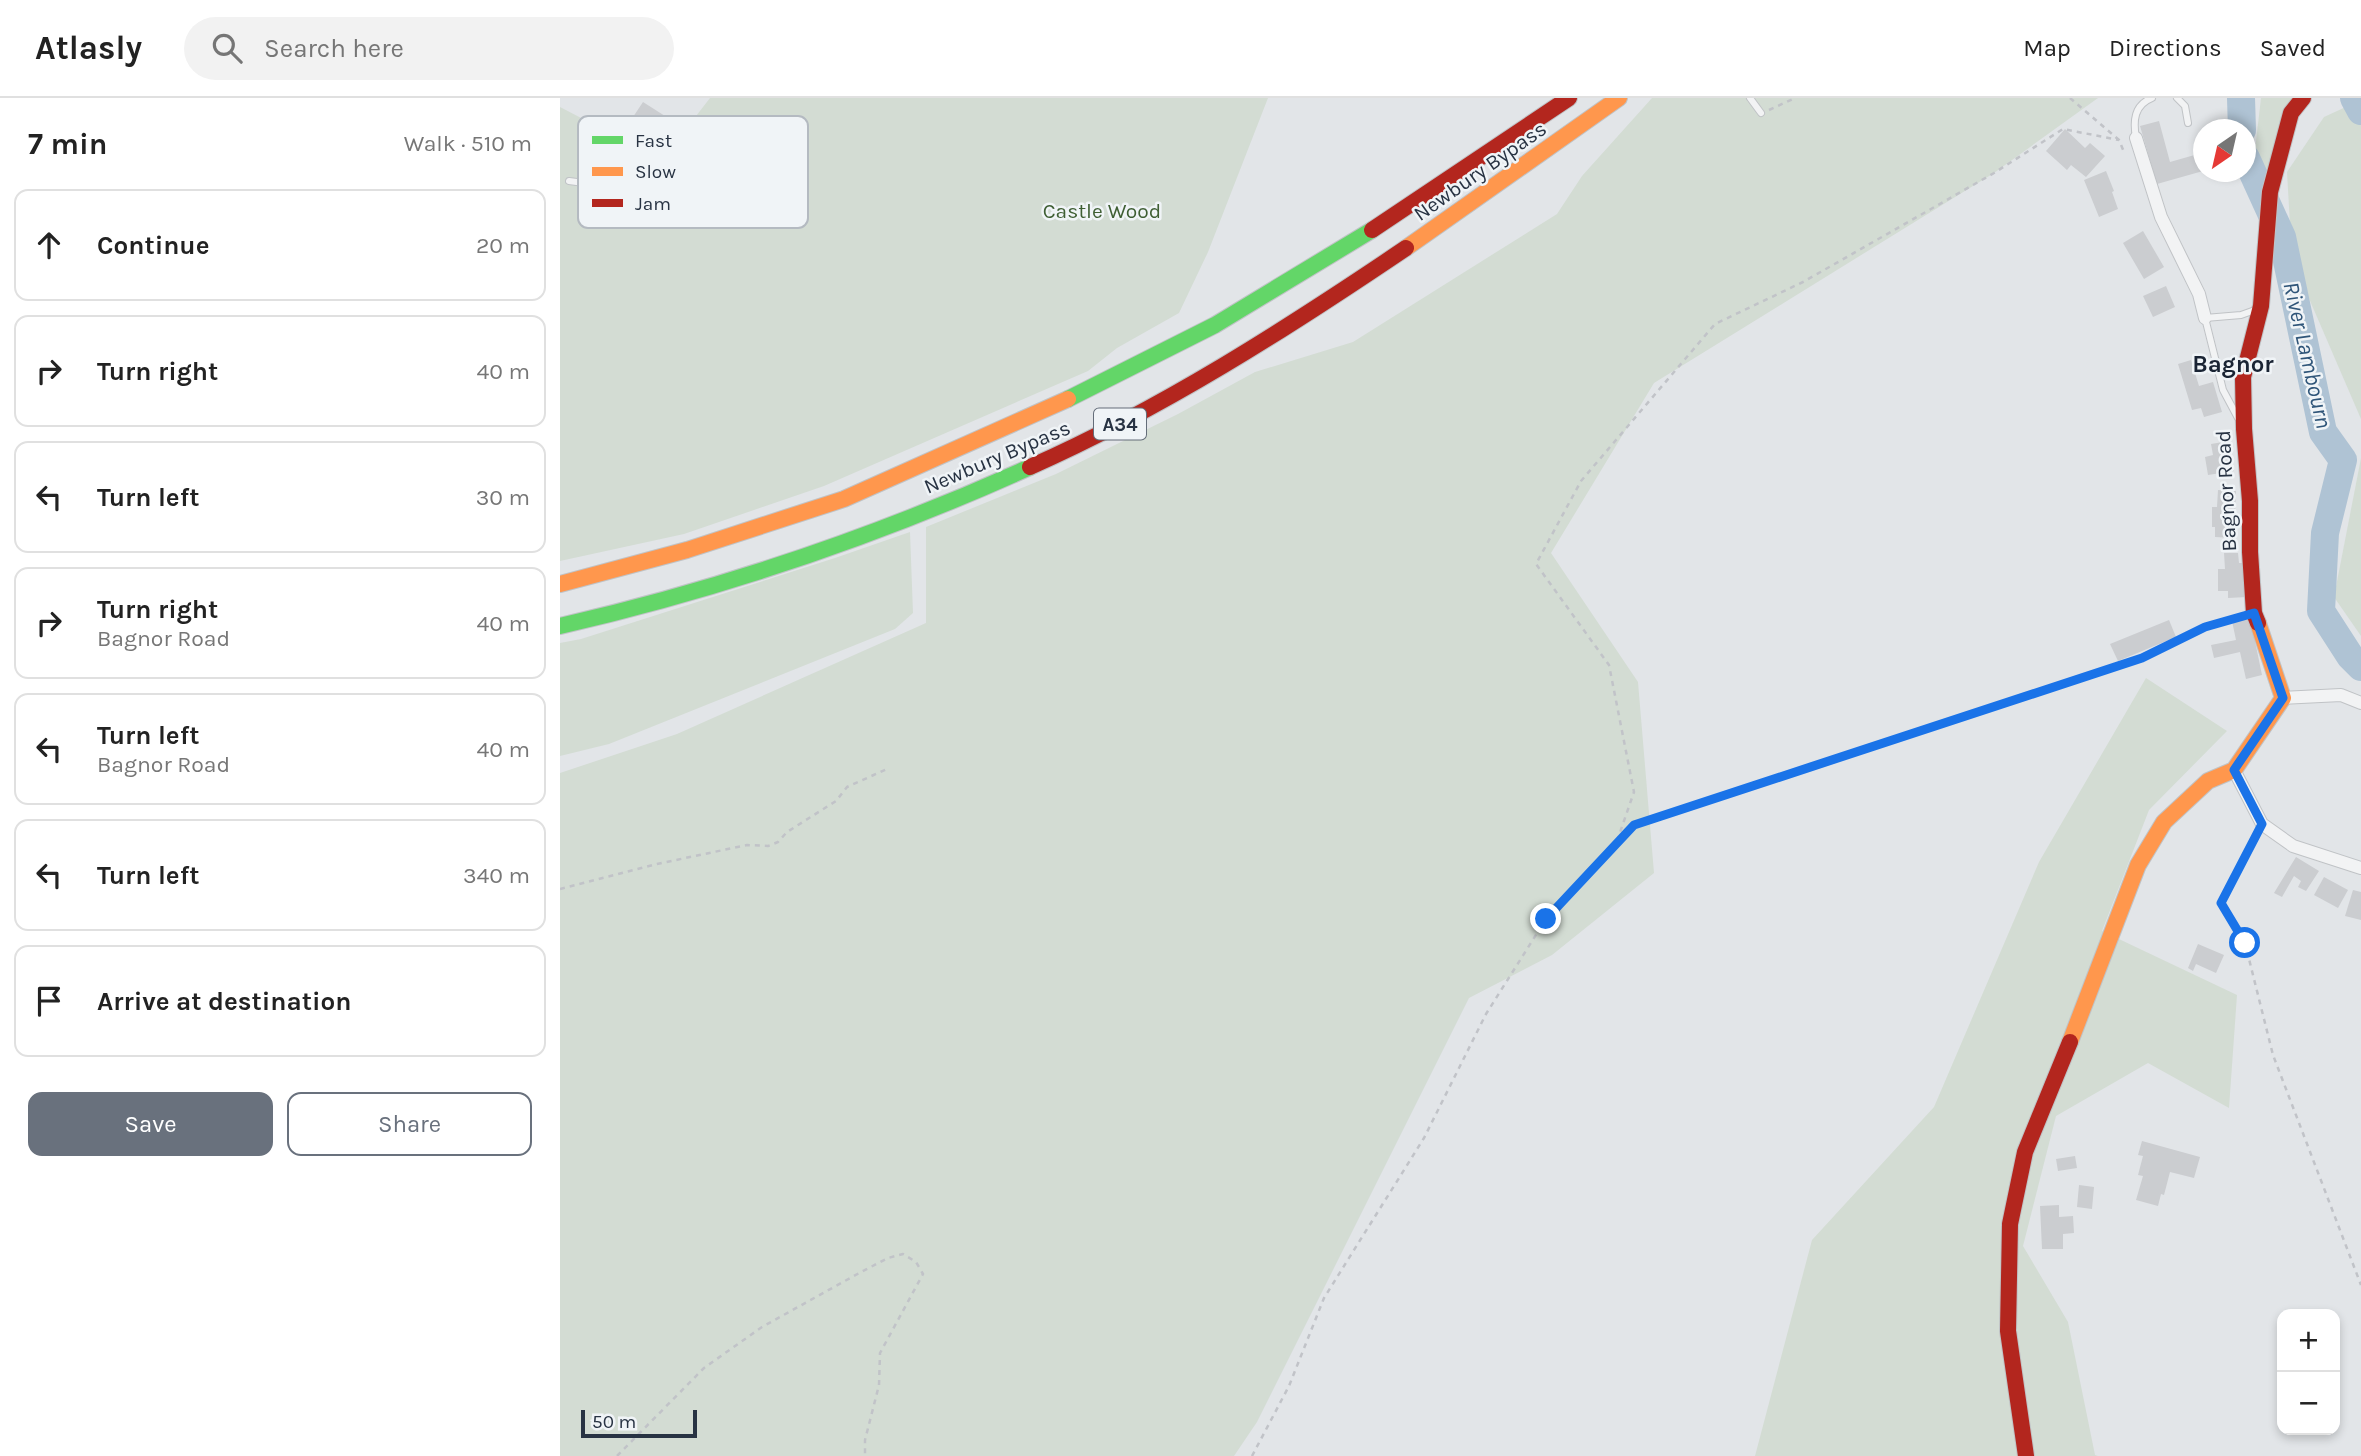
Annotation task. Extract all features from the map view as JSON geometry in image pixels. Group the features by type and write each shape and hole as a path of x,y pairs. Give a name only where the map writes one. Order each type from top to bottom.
{"main road":[{"name":"Newbury Bypass","path":"560,584 687,550 845,499 1047,410 1215,325 1331,257 1569,98"},
{"name":"Newbury Bypass","path":"560,626 707,587 860,537 1022,471 1098,436 1193,383 1336,296 1441,226 1619,98"},
{"name":"Bagnor Road","path":"2283,698 2254,613 2243,377 2261,306 2270,192 2291,113 2303,98"},
{"path":"2026,1456 2008,1331 2010,1224 2025,1152 2138,865 2164,822 2208,781 2234,770 2283,698"}],"street":[{"path":"2136,138 2161,217 2199,294 2205,318"},
{"path":"2283,698 2341,695 2361,703"},
{"path":"2234,770 2262,824 2293,846 2361,868"}],"lane":[{"path":"1750,98 1761,113"},
{"path":"2136,138 2136,114 2141,105 2152,98"},
{"path":"2177,98 2185,106 2188,123"},
{"path":"569,181 578,182"},
{"path":"2244,429 2223,390 2205,318 2241,315 2253,312 2261,306"}],"path":[{"path":"1761,113 1795,98"},
{"path":"1616,844 1634,792 1609,665 1535,564 1581,481 1715,324 1803,282 1994,173 2063,129 2119,140 2070,98"},
{"path":"1252,1456 1289,1386 1324,1298 1424,1138 1486,1014 1546,919 1634,825 2142,658 2205,627 2254,613"},
{"path":"560,890 657,864 747,845 768,846 778,842 788,832 836,801 847,787 887,769"},
{"path":"2262,824 2221,903 2245,943 2273,1055 2361,1285"},
{"path":"617,1456 705,1368 762,1327 888,1258 903,1254 916,1262 923,1274 880,1353 879,1385 865,1440 865,1456"}],"green space":[{"name":"Castle Wood","path":"710,98 1268,98 1208,252 1179,313 1117,348 1088,371 824,486 684,534 560,561 560,107 578,116 578,228 808,228 808,116 696,116"},
{"path":"1652,98 2098,98 1994,173 1654,383 1551,553 1638,682 1654,873 1552,955 1469,998 1257,1422 1234,1456 560,1456 560,773 677,734 926,623 926,527 1056,474 1178,414 1255,372 1353,342 1557,214 1582,176"},
{"path":"2261,98 2299,98 2270,180 2256,177 2256,141"},
{"path":"2361,100 2361,419 2292,259 2287,172 2324,117"},
{"path":"2361,458 2361,636 2334,597"},
{"path":"910,532 913,613 895,629 609,744 560,756 560,643 581,639"},
{"path":"2146,678 2227,731 2149,810 2102,931 2237,995 2229,1108 2148,1063 2056,1116 2023,1246 2068,1322 2095,1455 2098,1456 1755,1456 1812,1240 1934,1107 2039,862"}],"building":[{"path":"643,102 665,116 634,116"},
{"path":"2159,121 2170,162 2193,155 2193,174 2157,184 2140,126"},
{"path":"2065,129 2085,148 2090,143 2105,156 2086,177 2071,165 2067,170 2046,151"},
{"path":"2106,171 2118,209 2099,217 2084,180"},
{"path":"2143,231 2164,267 2144,279 2123,243"},
{"path":"2166,286 2175,307 2153,317 2143,296"},
{"path":"2191,360 2199,386 2213,382 2222,412 2204,417 2201,408 2192,410 2178,364"},
{"path":"2229,441 2234,471 2208,475 2205,457 2213,455 2211,444"},
{"path":"2218,490 2236,491 2234,538 2215,537 2212,507 2217,507"},
{"path":"2224,553 2238,553 2239,563 2246,563 2247,597 2228,598 2228,591 2218,591 2218,569 2225,569"},
{"path":"2250,617 2262,675 2246,679 2240,652 2214,658 2211,645 2236,640 2232,621"},
{"path":"2169,620 2176,637 2118,661 2110,644"},
{"path":"2296,857 2319,871 2306,891 2298,887 2301,881 2294,876 2282,897 2274,893"},
{"path":"2324,877 2348,890 2338,908 2314,895"},
{"path":"2353,890 2361,892 2361,920 2345,916"},
{"path":"2198,944 2224,955 2216,973 2196,964 2193,971 2188,968"},
{"path":"2142,1141 2200,1157 2194,1178 2170,1172 2158,1206 2136,1200 2143,1176 2138,1175 2143,1156 2138,1155"},
{"path":"2075,1156 2077,1168 2058,1171 2056,1159"},
{"path":"2079,1185 2094,1187 2092,1209 2077,1207"},
{"path":"2059,1205 2059,1217 2073,1216 2074,1233 2063,1234 2063,1249 2042,1249 2040,1206"}],"waterway":[{"name":"River Lambourn","path":"2241,98 2242,119"},
{"name":"River Lambourn","path":"2354,98 2361,111"},
{"name":"River Lambourn","path":"2256,180 2282,237 2323,432 2343,460 2325,533 2321,611 2350,656 2361,667"}],"traffic: fast":[{"path":"1068,399 1215,325 1372,230"},
{"path":"560,626 680,595 799,558 916,515 1030,467"}],"traffic: slow":[{"path":"1406,248 1619,98"},
{"path":"560,584 687,550 844,499 1068,399"},
{"path":"2070,1042 2138,865 2164,822 2208,781 2234,770 2283,698 2258,623"}],"traffic: jam":[{"path":"1372,230 1569,98"},
{"path":"2258,623 2254,613 2250,552 2243,377 2261,306 2270,192 2291,113 2303,98"},
{"path":"1030,467 1128,419 1223,366 1406,248"},
{"path":"2026,1456 2008,1331 2010,1224 2025,1152 2070,1042"}],"district":[{"name":"Bagnor","path":"2233,364"}],"route":[{"path":"1546,919 1634,825 2142,658 2205,627 2254,613 2283,698 2234,770 2262,824 2221,903 2245,943"}]}
